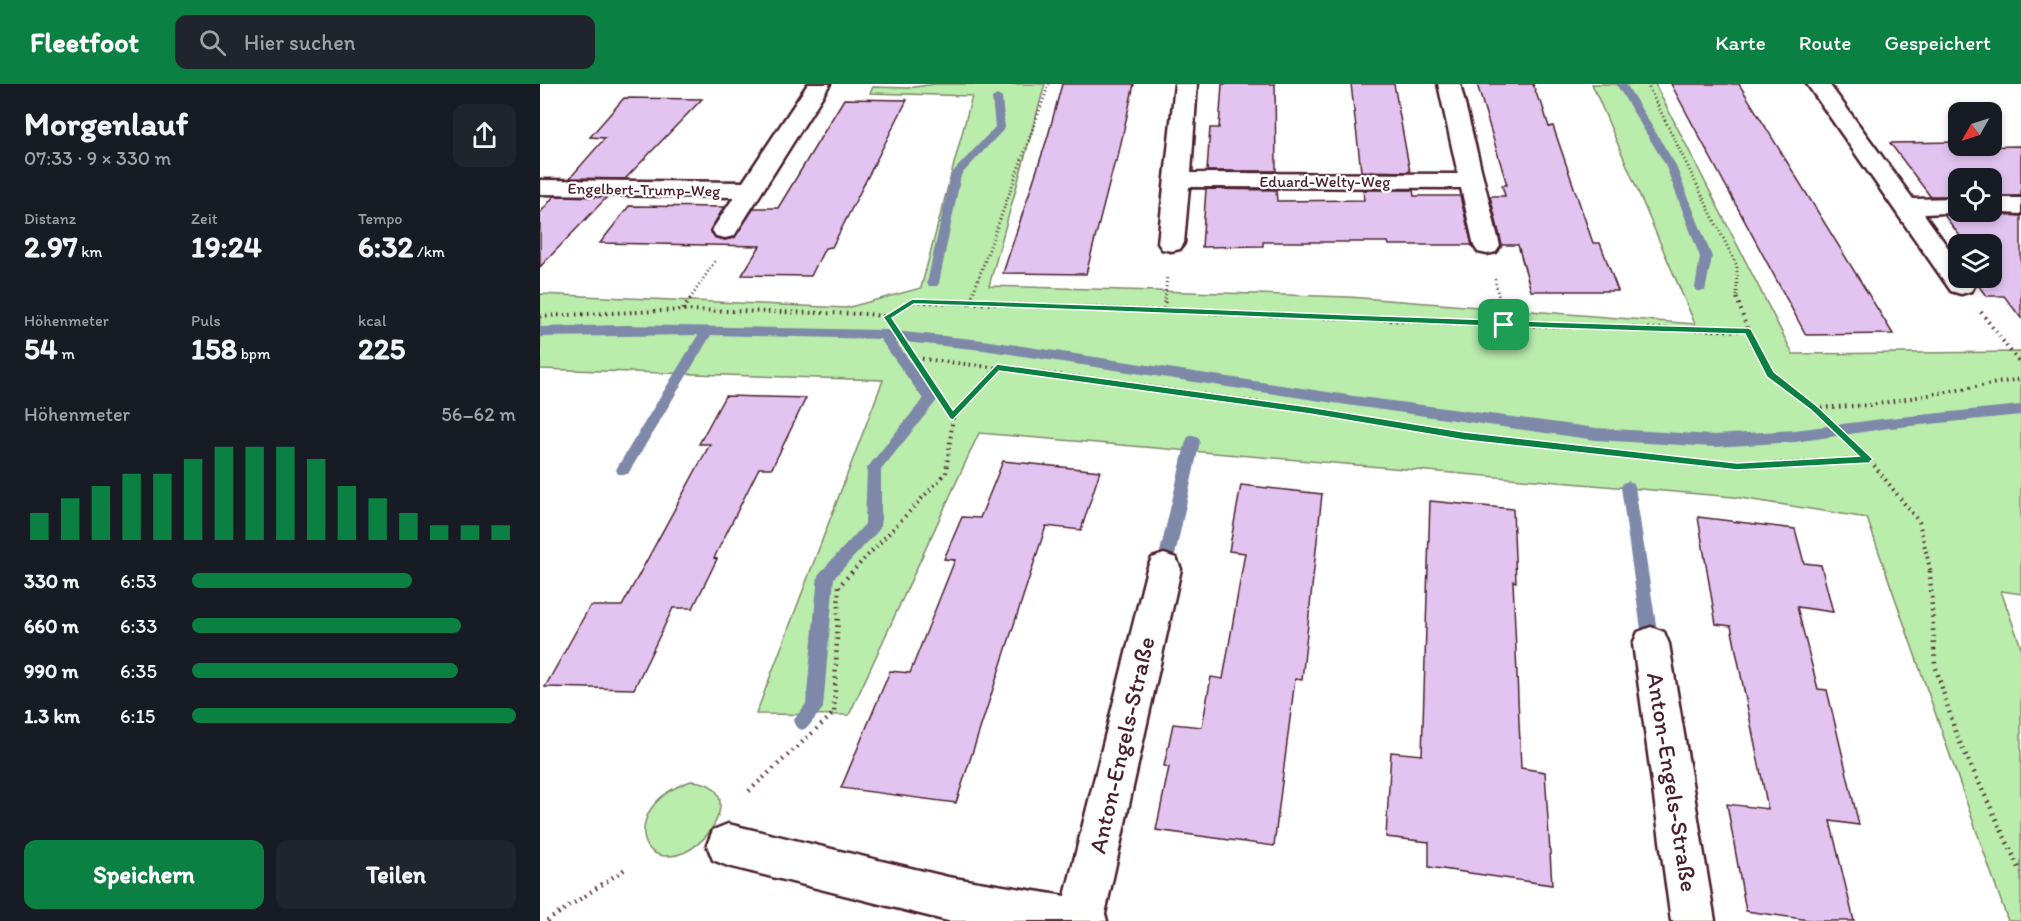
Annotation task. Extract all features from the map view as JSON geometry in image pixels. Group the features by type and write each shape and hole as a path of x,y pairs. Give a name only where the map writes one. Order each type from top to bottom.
{"street":[{"name":"Engelbert-Trump-Weg","path":"725,230 819,84"},
{"path":"1170,243 1186,84"},
{"path":"1449,84 1487,246"},
{"path":"1818,84 1948,267"},
{"name":"Eduard-Welty-Weg","path":"1178,180 1472,181"},
{"name":"Engelbert-Trump-Weg","path":"540,187 749,190"},
{"path":"2002,206 2021,206"},
{"path":"1905,207 1948,207"},
{"name":"Anton-Engels-Straße","path":"728,845 944,910 1083,921 1164,569"},
{"name":"Anton-Engels-Straße","path":"1651,644 1693,921"}],"path":[{"path":"970,303 1049,84"},
{"path":"1647,84 1737,266 1737,300 1748,331 1770,374 1814,408 1869,459 1919,522 1932,578 1935,665 1956,734 2021,872"},
{"path":"1487,246 1504,325"},
{"path":"683,310 706,277"},
{"path":"540,316 683,310 867,314 887,317 912,302 1504,325 1748,331"},
{"path":"887,317 953,417"},
{"path":"1988,323 2021,365"},
{"path":"915,358 1093,379 1310,410 1464,436 1725,465 1869,459"},
{"path":"749,791 834,713 839,586 946,473 953,417 997,368"},
{"path":"1814,408 1871,405 2021,379"},
{"path":"547,921 628,867"}],"green space":[{"path":"935,84 1045,84 989,286 1349,297 1695,324 1592,84 1655,84 1793,354 2021,352 2021,594 2001,591 2021,647 2021,921 2008,921 1867,518 1734,497 979,433 849,715 756,714 883,380 540,369 540,294 846,308 921,288 972,96 870,93 873,87 908,88"},
{"path":"691,781 708,785 718,794 720,806 717,819 698,844 684,852 670,856 653,852 647,846 645,839 645,822 648,814 665,794"}],"building":[{"path":"1062,84 1134,84 1117,161 1115,161 1086,274 1003,273 1048,136"},
{"path":"1222,84 1275,84 1276,171 1207,171 1210,128 1219,128"},
{"path":"1351,84 1394,84 1410,172 1361,171"},
{"path":"1477,84 1533,84 1549,127 1553,126 1593,243 1600,243 1618,291 1531,291 1518,245 1502,245 1490,196 1505,196 1502,185 1507,185"},
{"path":"1671,84 1739,84 1893,334 1806,335"},
{"path":"624,98 702,99 625,179 570,178 605,138 590,137"},
{"path":"844,99 907,100 832,247 825,248 811,276 742,275 760,246 600,243 629,206 724,207 710,231 716,238 725,240 734,238 754,208 778,208"},
{"path":"1948,142 1948,156 2002,156 2002,146 2021,146 2021,196 2002,196 2002,168 1948,168 1948,196 1930,196 1890,143"},
{"path":"1206,189 1276,190 1277,201 1364,200 1363,190 1413,190 1414,196 1460,196 1472,245 1263,242 1263,246 1202,247"},
{"path":"554,196 607,197 540,267 540,213"},
{"path":"2002,215 2021,216 2021,318 2004,296 1986,296 1980,288 2002,288 2002,234 1958,234 1949,222 2002,222"},
{"path":"725,396 806,398 772,468 759,468 714,558 717,559 693,608 673,608 634,689 545,687 590,606 622,606 710,444 699,444"},
{"path":"1003,461 1100,471 1081,530 1046,526 956,803 841,788 890,671 910,673 955,560 944,559 962,517 980,518"},
{"path":"1241,485 1322,494 1302,680 1295,679 1274,846 1156,830 1169,767 1164,766 1173,724 1202,727 1211,677 1223,679 1245,553 1229,551"},
{"path":"1430,501 1513,509 1516,582 1513,581 1521,768 1545,772 1552,885 1429,867 1429,842 1386,837 1391,752 1422,755"},
{"path":"1698,517 1795,529 1804,563 1821,565 1833,612 1797,607 1818,689 1827,690 1859,825 1830,821 1854,921 1816,921 1746,911 1727,804 1768,809 1731,626 1716,624"}],"waterway":[{"path":"1621,84 1670,164 1706,257 1701,288"},
{"path":"933,283 956,174 1000,128 997,98"},
{"path":"540,332 708,330"},
{"path":"623,470 708,330"},
{"path":"708,330 884,335"},
{"path":"802,721 814,708 826,575 873,526 874,468 931,399 884,335"},
{"path":"884,335 983,345 1354,401 1596,434 1714,441 1795,436 1890,423 2021,410"},
{"path":"1164,569 1193,441"},
{"path":"1628,487 1651,644"}],"route":[{"path":"912,302 1164,309 1504,325 1748,331 1752,344 1770,374 1814,408 1869,459 1737,466 1464,436 1310,410 1093,379 997,368 953,417 887,317 912,302"}]}
